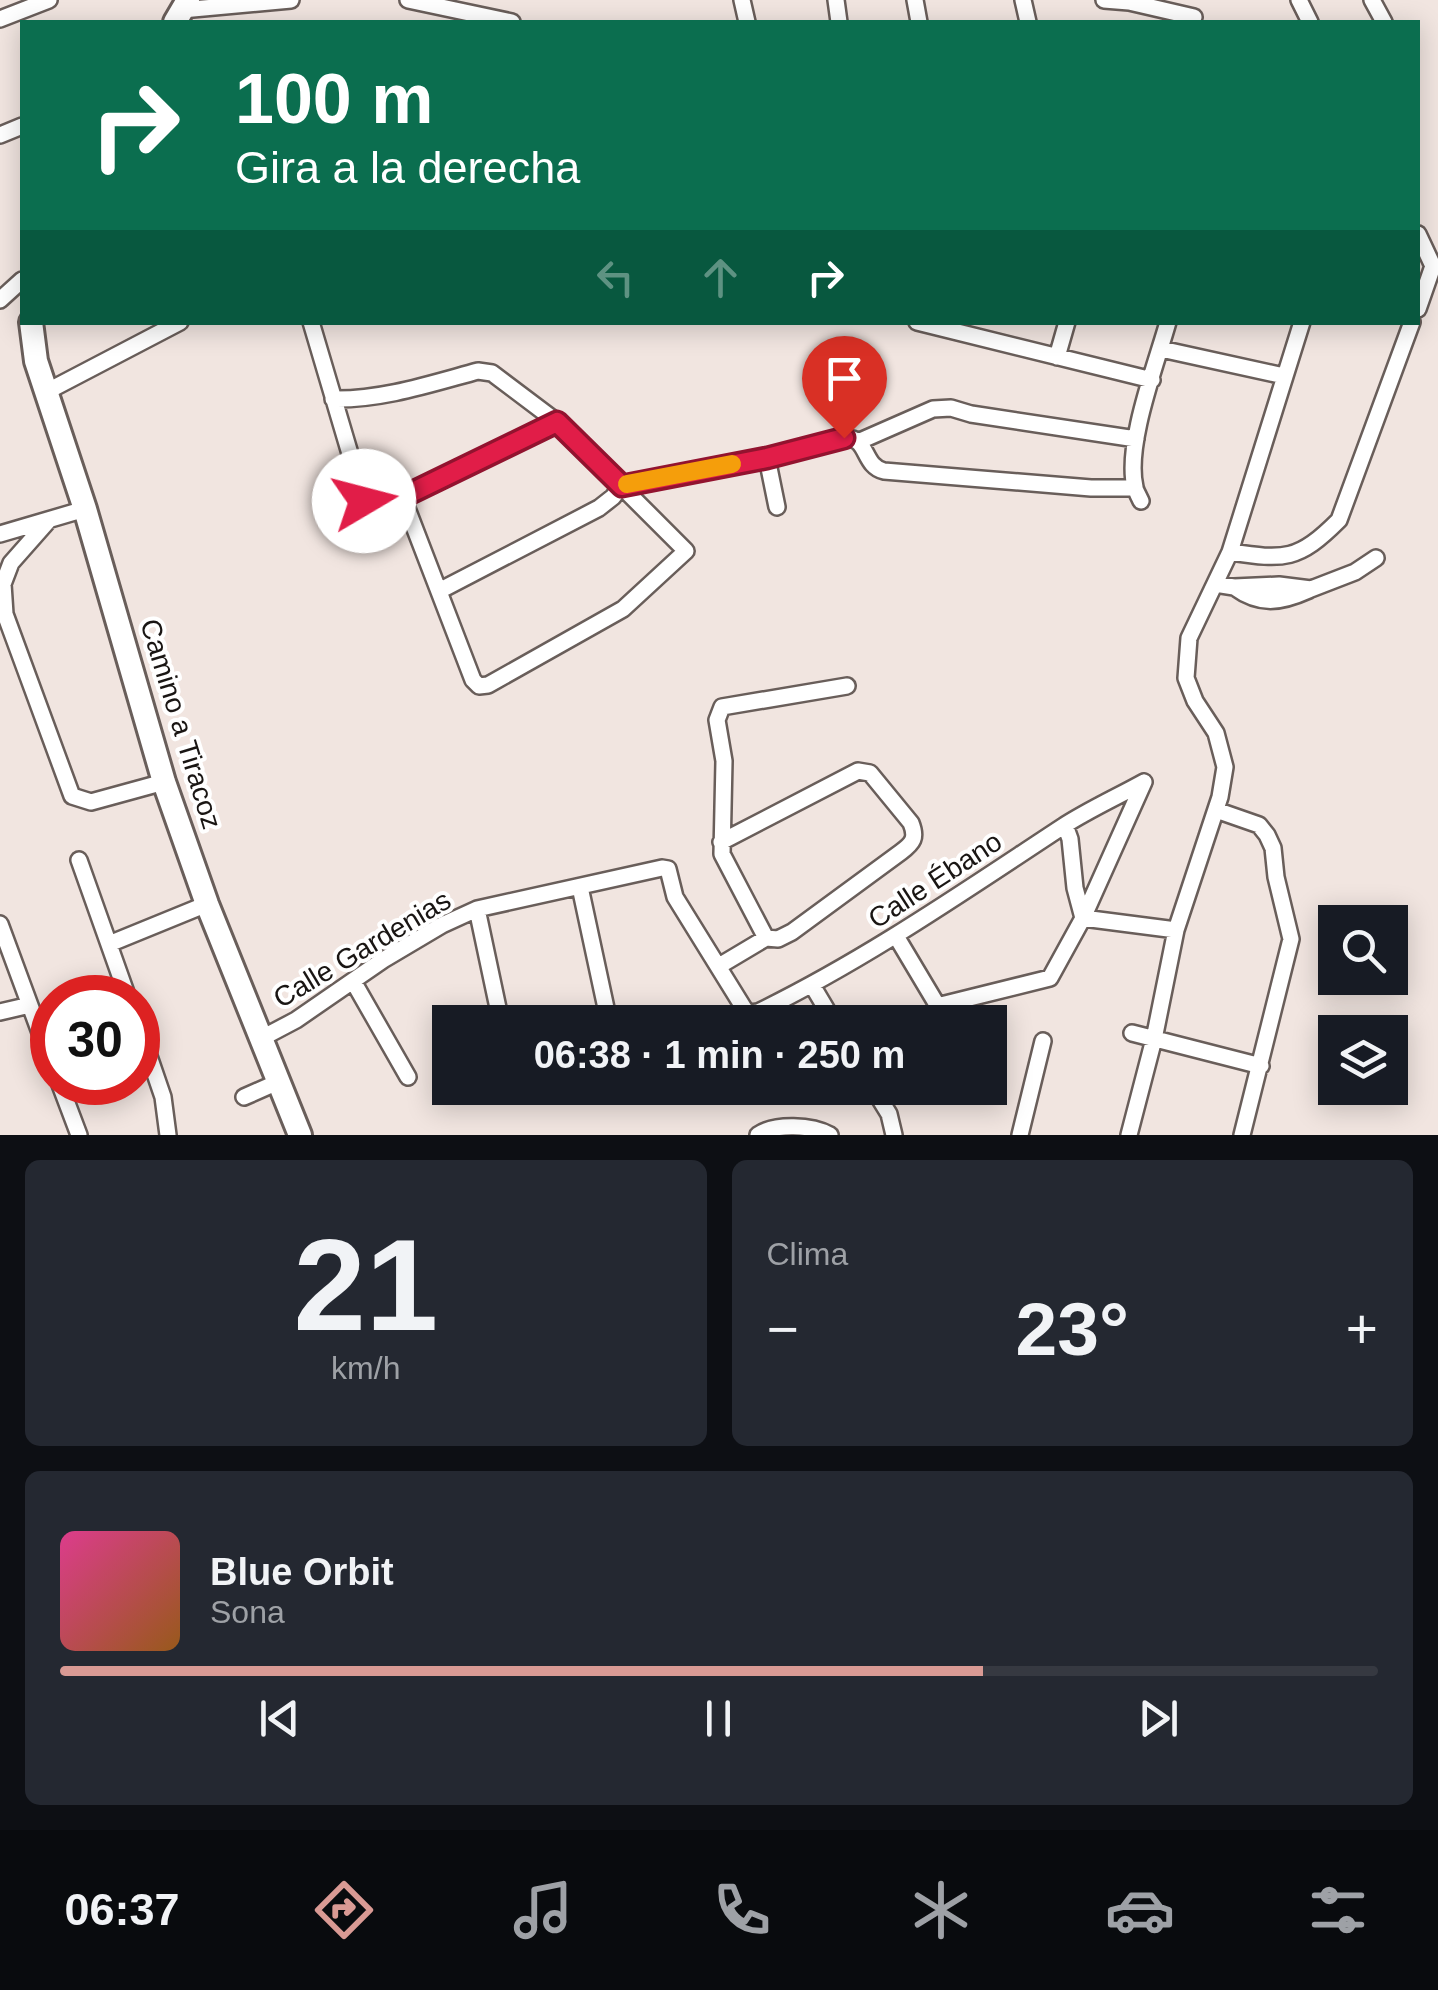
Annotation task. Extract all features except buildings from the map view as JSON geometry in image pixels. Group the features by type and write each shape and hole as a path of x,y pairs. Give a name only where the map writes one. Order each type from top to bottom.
{"street":[{"path":"0,19 49,0"},
{"path":"182,11 291,0"},
{"path":"408,0 503,20"},
{"path":"1104,0 1129,2 1195,20"},
{"path":"1186,0 1195,20"},
{"path":"1420,237 1436,265 1420,304"},
{"path":"0,300 20,282"},
{"name":"Camino a Tiracoz","path":"31,325 36,361 86,509 164,782 207,904 300,1135"},
{"path":"312,325 364,501 372,507 403,498 557,422"},
{"path":"1058,358 1066,325"},
{"path":"439,591 599,508 622,486 767,458 844,438 860,441 870,462 884,471 1138,494 1136,439 1167,325"},
{"path":"1129,1135 1176,930 1220,798 1225,767 1216,733 1195,701 1186,678 1189,638 1230,552 1301,325"},
{"path":"1230,552 1286,556 1321,538 1339,520 1411,325"},
{"path":"944,326 1152,380"},
{"path":"46,392 156,328"},
{"path":"1161,349 1284,376"},
{"path":"332,399 387,395 478,371 492,373 557,422 686,551 623,609 480,686 473,680 403,498"},
{"path":"860,441 933,409 951,408 1136,439"},
{"path":"767,458 777,507"},
{"path":"0,534 86,509"},
{"path":"48,520 10,562 2,584 5,614 72,796 91,802 164,782"},
{"path":"1215,584 1311,589 1356,572 1376,558"},
{"path":"766,938 722,854 724,761 717,720 722,708 847,686"},
{"path":"720,966 766,938 778,939 792,932 902,852 915,839 915,833 911,823 865,771 850,774 721,842"},
{"name":"Calle Ébano","path":"720,966 745,1010 758,1012 896,936 1065,824 1144,782 1084,918"},
{"path":"1216,810 1260,826 1268,834 1274,848 1276,878 1290,939 1242,1135"},
{"path":"896,936 936,1003 1050,978 1084,918 1065,824"},
{"path":"78,860 117,975"},
{"name":"Calle Gardenias","path":"260,1039 296,1020 442,925 477,909 662,868 668,869 675,897 720,966"},
{"path":"580,887 606,1005"},
{"path":"109,944 207,904"},
{"path":"477,909 497,1005"},
{"path":"1084,918 1176,930"},
{"path":"0,924 30,1006"},
{"path":"353,980 408,1077"},
{"path":"812,985 824,1005"},
{"path":"0,1012 30,1011"},
{"path":"1132,1032 1261,1066"},
{"path":"1020,1135 1043,1041"},
{"path":"244,1097 278,1082"},
{"path":"160,1088 168,1135"},
{"path":"68,1105 79,1135"},
{"path":"883,1105 894,1135"},
{"path":"758,1135 770,1128 818,1129 830,1135"}],"slow traffic":[{"path":"627,484 732,464"}],"route":[{"path":"364,501 372,507 382,507 557,422 622,486 767,458 844,438"}]}
